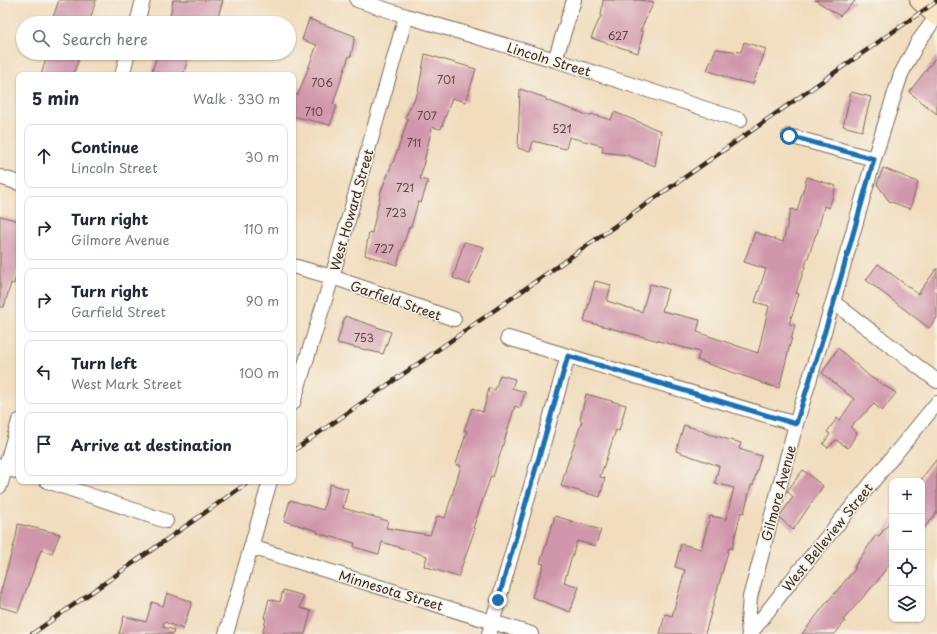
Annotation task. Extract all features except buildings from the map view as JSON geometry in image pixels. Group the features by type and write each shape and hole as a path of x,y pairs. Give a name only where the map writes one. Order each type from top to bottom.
{"street":[{"path":"139,16 143,0"},
{"name":"Lincoln Street","path":"357,0 555,60 740,120"},
{"path":"555,60 574,0"},
{"path":"920,0 937,16"},
{"name":"West Howard Street","path":"296,393 332,277 406,16"},
{"name":"Gilmore Avenue","path":"749,634 748,622 750,597 796,424 834,302 874,159 901,74 918,42 937,16"},
{"path":"123,72 126,60"},
{"path":"789,136 874,159"},
{"path":"0,177 16,182"},
{"name":"Garfield Street","path":"296,267 332,277 454,319"},
{"path":"834,302 937,381"},
{"path":"508,338 796,424"},
{"path":"491,628 568,356"},
{"name":"West Belleview Street","path":"749,634 937,403"},
{"path":"0,486 8,469 16,434"},
{"path":"55,484 166,522"},
{"path":"226,634 269,484"},
{"name":"Minnesota Street","path":"251,547 491,628 531,634"}],"railway":[{"path":"296,449 937,1"},
{"path":"32,634 246,484"}],"route":[{"path":"498,600 568,356 796,424 834,302 874,159 789,136"}]}
